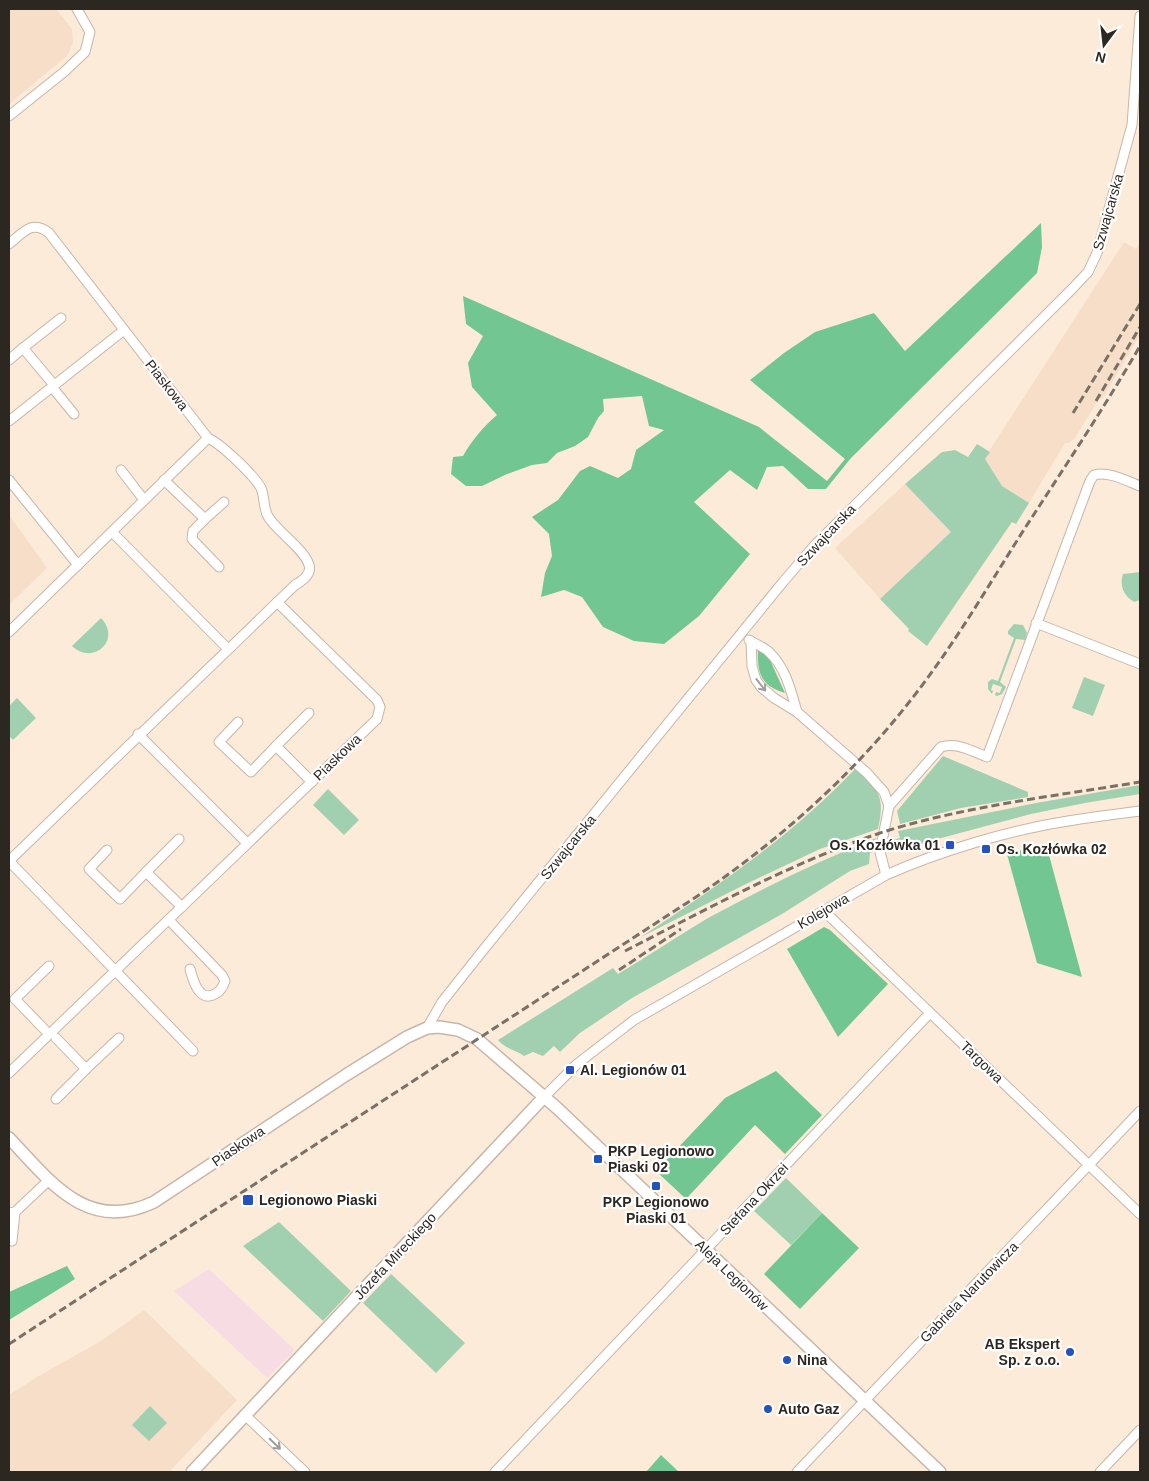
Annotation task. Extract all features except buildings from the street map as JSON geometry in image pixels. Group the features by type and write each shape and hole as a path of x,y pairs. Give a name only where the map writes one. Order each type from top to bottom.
{"street":[{"path":"9,116 64,72 85,52 90,32 77,9"},
{"name":"Szwajcarska","path":"427,1028 442,1002 466,972 814,546 1088,272 1097,253 1132,125 1140,16"},
{"name":"Piaskowa","path":"9,244 30,227 42,227 49,233 208,438 216,442 249,474 261,489 268,518 304,556 309,564 310,570 302,581 295,584 277,602 377,700 380,707 380,713 372,724 9,1073"},
{"path":"9,360 61,318"},
{"path":"9,421 124,330"},
{"path":"23,348 74,414"},
{"path":"9,632 208,438"},
{"path":"121,470 144,500"},
{"path":"889,806 942,747 957,745 987,757 1092,478 1098,474 1106,474 1140,486"},
{"path":"9,480 78,565"},
{"path":"164,480 205,519"},
{"path":"219,567 192,539 193,531 224,502"},
{"path":"112,532 227,648"},
{"path":"192,1051 9,861 138,734 277,602"},
{"path":"1036,623 1140,664"},
{"path":"740,635 768,651 786,677 797,712"},
{"path":"751,641 752,666 756,680 766,692 797,712 867,773 884,792 889,806 880,852 886,875"},
{"path":"238,722 219,742 251,772 309,713"},
{"path":"138,734 247,843"},
{"path":"276,746 312,782"},
{"name":"Kolejowa","path":"545,1096 576,1064 634,1020 886,875 914,863 1026,830 1068,821 1140,811"},
{"path":"107,850 89,869 120,899 179,839"},
{"path":"146,872 182,907"},
{"name":"Targowa","path":"824,911 1140,1214"},
{"path":"169,920 222,975 225,981 218,993 213,996 204,995 193,983 190,969"},
{"path":"45,1030 12,1003 49,966"},
{"name":"Stefana Okrzei","path":"495,1472 930,1013"},
{"name":"Piaskowa","path":"9,1138 49,1180 73,1201 86,1207 116,1211 143,1207 154,1202 370,1059 407,1037 427,1028 449,1028 477,1039"},
{"path":"56,1038 86,1069"},
{"path":"56,1099 119,1038"},
{"name":"Aleja Legionów","path":"477,1039 545,1096 940,1472"},
{"name":"Józefa Mireckiego","path":"192,1472 545,1096"},
{"name":"Gabriela Narutowicza","path":"796,1472 865,1402 1140,1111"},
{"path":"12,1240 12,1213 49,1180"},
{"path":"245,1415 306,1472"},
{"path":"1100,1472 1140,1430"}],"shaded area":[{"path":"9,9 56,9 72,29 73,43 67,56 9,104"},
{"path":"1140,241 1140,335 1103,398 1099,399 1075,438 1069,443 1065,443 1029,503 1002,486 984,459 1124,242 1136,249"},
{"path":"905,484 951,532 880,599 835,548"},
{"path":"9,515 47,568 9,605"},
{"path":"209,1269 295,1350 267,1378 174,1291"},
{"path":"144,1310 237,1400 169,1472 9,1472 9,1395 101,1341"}],"green space":[{"path":"1041,223 1042,247 1037,273 851,458 826,489 808,489 783,466 767,467 757,490 730,470 694,502 750,554 699,616 664,644 634,641 603,627 582,597 564,590 541,597 545,573 552,556 549,534 532,517 558,500 580,471 590,466 618,478 631,469 636,450 664,430 649,426 642,396 603,399 604,411 588,437 575,446 557,453 547,463 532,465 482,486 466,486 451,474 453,457 463,456 478,434 497,415 472,387 468,363 483,336 466,324 463,296 759,427 827,481 845,459 750,380 784,353 815,332 874,313 905,351"},
{"path":"977,444 990,452 985,459 1002,486 1029,503 1016,524 1012,522 927,646 908,631 909,629 880,599 951,532 905,484 942,452 955,450 968,457"},
{"path":"1140,572 1140,600 1134,602 1123,590 1122,578 1123,574"},
{"path":"101,618 107,626 108,634 107,642 102,648 96,652 88,653 72,646"},
{"path":"1014,624 1023,625 1027,633 1025,640 1016,639 1000,682 1006,687 1002,694 997,696 995,695 996,692 1000,693 1002,687 993,684 992,694 988,689 988,682 992,679 998,681 1014,638 1008,634 1008,631"},
{"path":"758,648 770,660 785,693 770,686 762,677 758,664"},
{"path":"1084,677 1105,685 1093,716 1072,708"},
{"path":"17,698 36,718 13,740 9,736 9,706"},
{"path":"943,756 1028,792 1028,797 961,808 900,824 897,811"},
{"path":"855,769 870,783 878,795 881,809 878,829 820,849 641,937 698,899 780,838"},
{"path":"1140,785 1140,794 1031,814 930,841 904,850 893,847 892,840 900,838 898,831 1036,803"},
{"path":"328,789 359,820 344,835 313,805"},
{"path":"876,838 874,851 870,853 869,864 850,871 782,914 632,998 580,1033 560,1052 554,1046 543,1056 533,1052 524,1056 506,1047 498,1040 613,968 618,974 708,918 812,866"},
{"path":"1046,844 1082,977 1037,963 1007,854"},
{"path":"824,927 830,930 888,984 838,1037 787,949"},
{"path":"776,1071 822,1115 785,1154 755,1125 686,1199 656,1171 725,1098"},
{"path":"786,1178 822,1213 791,1245 754,1211"},
{"path":"822,1213 859,1248 800,1309 764,1274"},
{"path":"279,1222 351,1291 323,1321 243,1246"},
{"path":"67,1266 75,1279 9,1320 9,1292"},
{"path":"391,1274 465,1343 436,1373 363,1303"},
{"path":"150,1406 167,1423 149,1441 132,1425"},
{"path":"661,1455 679,1472 646,1472"}],"railway":[{"path":"1073,413 1140,304"},
{"path":"1096,401 1140,327"},
{"path":"9,1344 696,897 755,854 811,807 863,756 887,729 941,659 1098,415 1140,346"},
{"path":"625,951 784,871 883,832 978,808 1140,782"},
{"path":"619,970 681,929"}],"place":[{"name":"Os. Kozłówka 01","path":"950,845"},
{"name":"Os. Kozłówka 02","path":"986,849"},
{"name":"Al. Legionów 01","path":"570,1070"},
{"name":"PKP Legionowo Piaski 02","path":"598,1159"},
{"name":"PKP Legionowo Piaski 01","path":"656,1186"},
{"name":"Legionowo Piaski","path":"248,1200"},
{"name":"AB Ekspert Sp. z o.o.","path":"1070,1352"},
{"name":"Nina","path":"787,1360"},
{"name":"Auto Gaz","path":"768,1409"}]}
